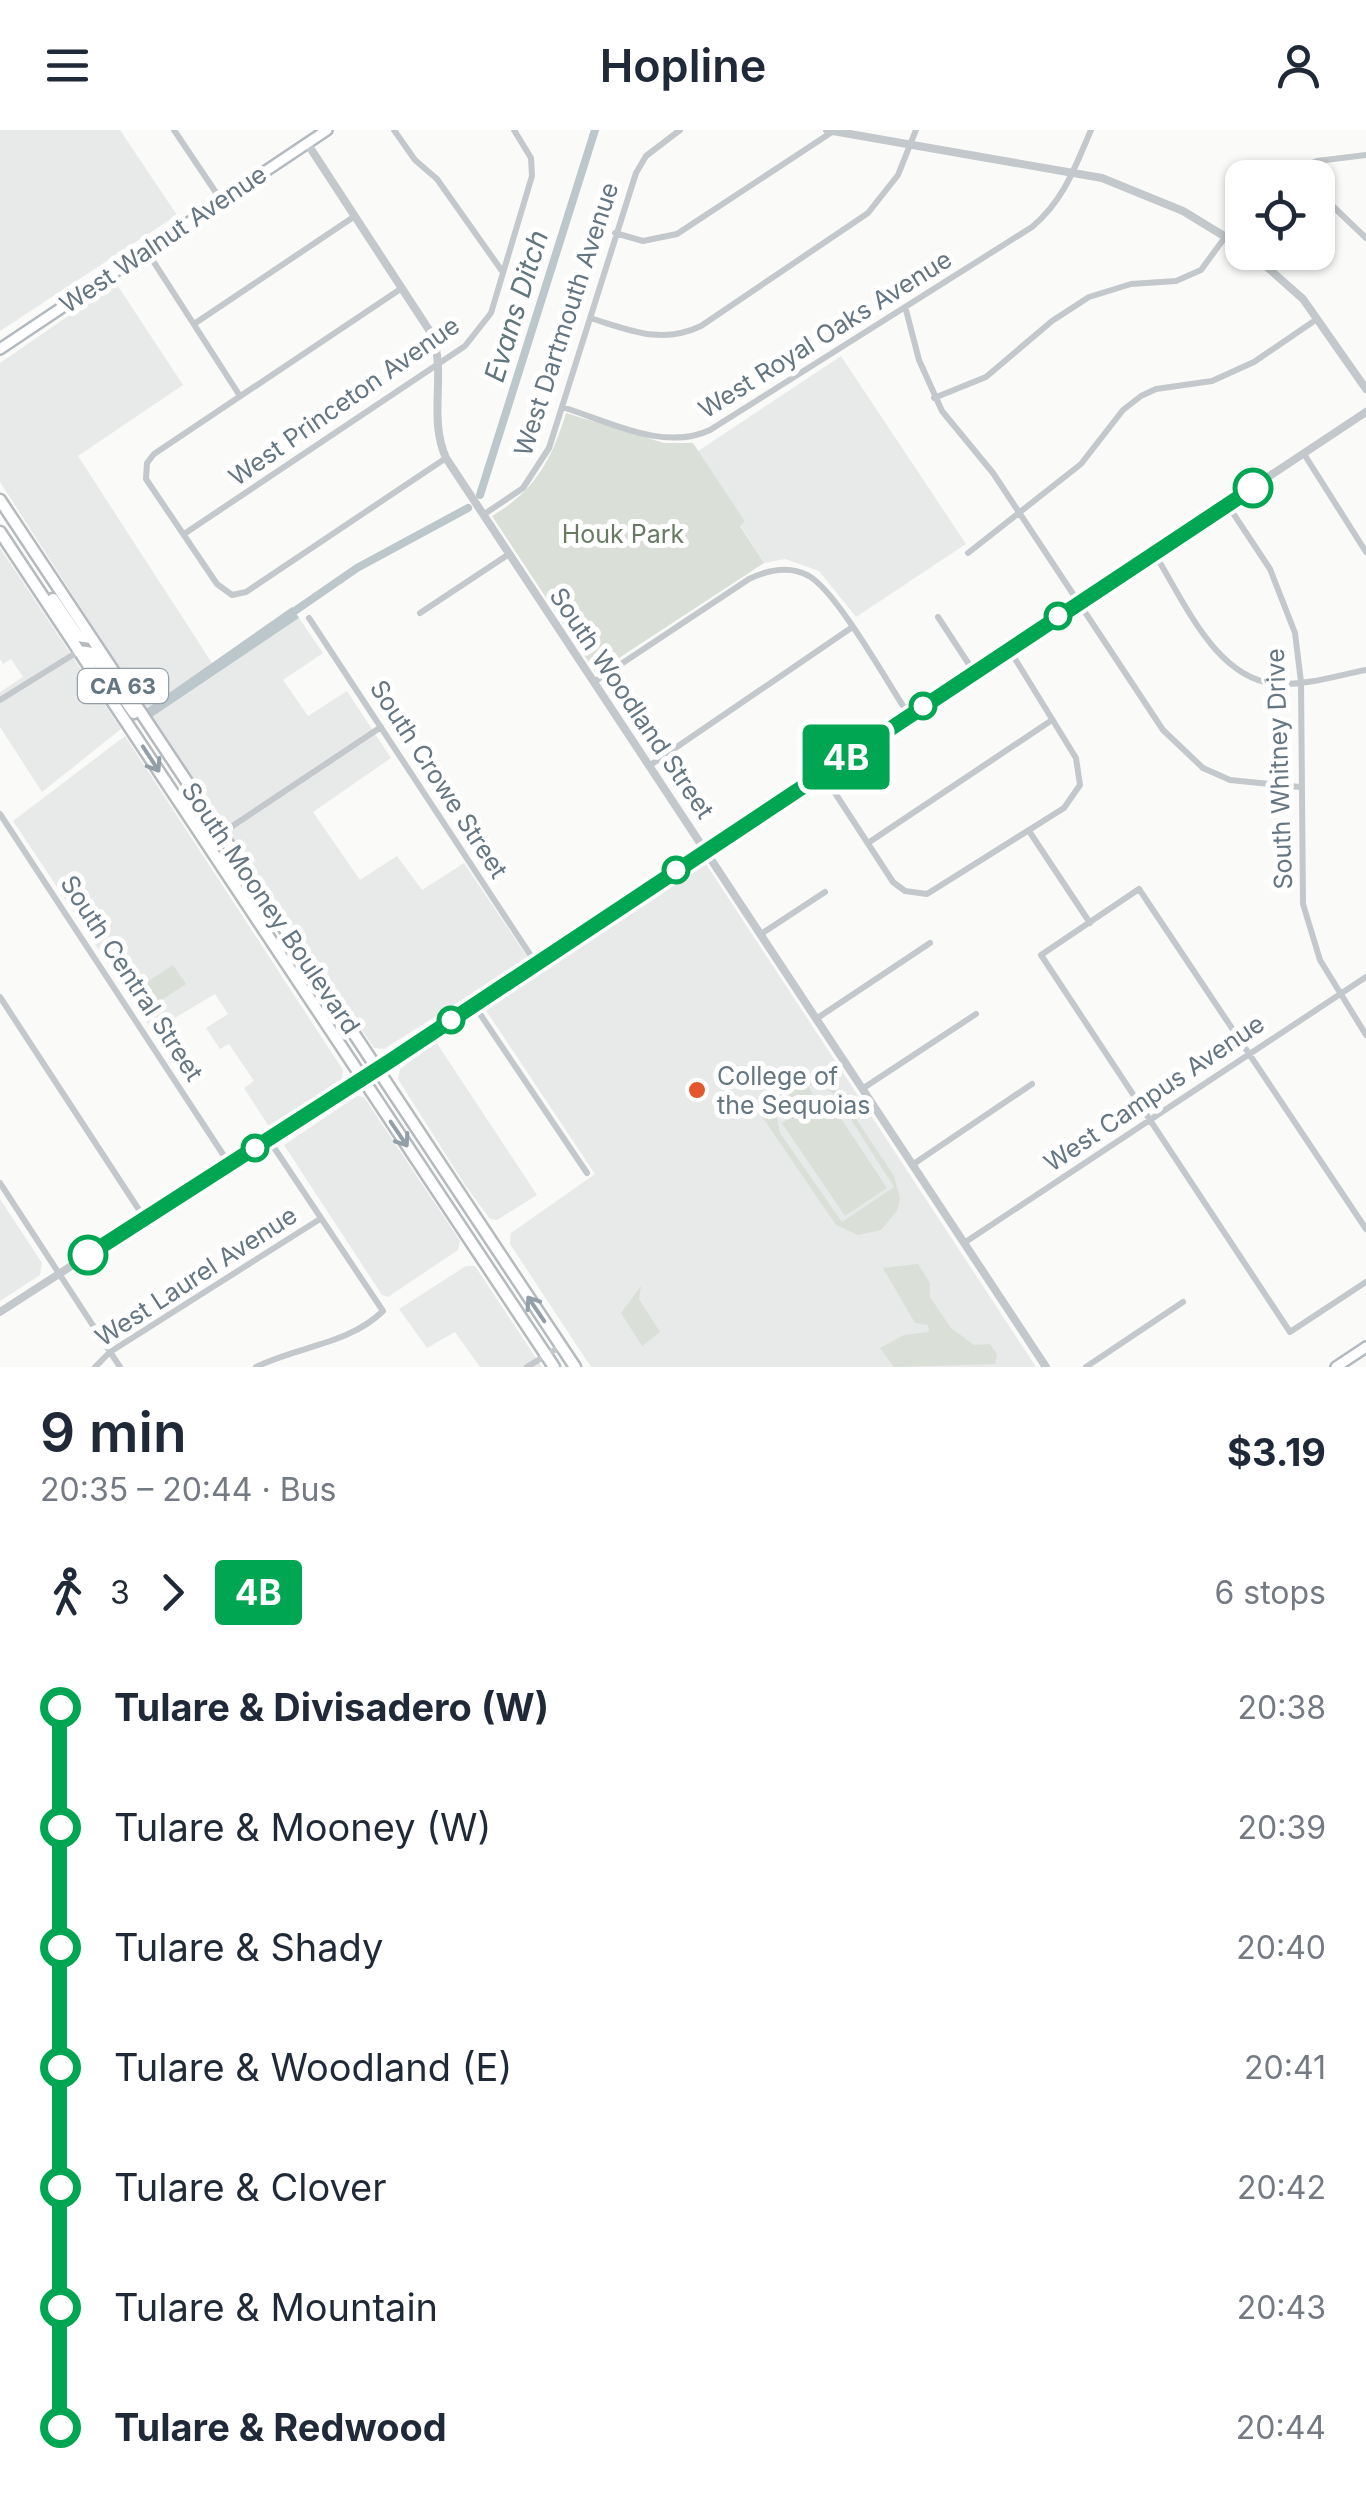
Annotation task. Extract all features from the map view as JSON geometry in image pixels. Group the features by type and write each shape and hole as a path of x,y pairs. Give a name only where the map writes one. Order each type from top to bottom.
{"main road":[{"name":"West Walnut Avenue","path":"0,348 327,130"},
{"name":"South Mooney Boulevard","path":"0,500 575,1367"},
{"name":"South Mooney Boulevard","path":"0,532 554,1367"},
{"path":"14,553 38,577 78,636 91,638"},
{"path":"79,651 90,650 123,700 164,747"},
{"path":"1336,1367 1366,1347"}],"street":[{"path":"174,130 221,200"},
{"path":"394,130 414,160 438,178 502,272"},
{"name":"West Princeton Avenue","path":"184,534 440,363 480,331 502,272 533,164 514,130"},
{"name":"West Dartmouth Avenue","path":"484,515 531,478 549,448 615,233 646,156 680,130"},
{"path":"590,318 650,336 684,334 701,326 868,214 898,175 916,130"},
{"name":"West Royal Oaks Avenue","path":"562,407 664,438 696,436 846,341 906,310 1032,227 1060,198 1091,130"},
{"path":"615,233 643,241 677,234 830,131 1074,171 1145,194 1225,234"},
{"name":"South Woodland Street","path":"307,143 433,336 440,363 435,419 446,458 1046,1367"},
{"path":"1334,160 1366,155"},
{"path":"1335,208 1366,238"},
{"path":"194,324 356,216"},
{"path":"934,398 986,377 1052,321 1090,297 1131,284 1188,278 1211,261 1225,240"},
{"path":"146,250 240,396"},
{"path":"1269,270 1318,318 1366,389"},
{"path":"402,288 154,454 146,479 217,584 232,595 246,592 446,458"},
{"path":"906,310 934,398 1018,510 1163,730 1204,768 1256,785 1300,787"},
{"path":"968,554 1018,510 1081,464 1124,410 1141,396 1156,389 1212,381 1254,362 1318,318"},
{"path":"0,1312 362,1079 1366,412"},
{"path":"1304,454 1366,552"},
{"name":"South Whitney Drive","path":"1228,504 1283,596 1295,634 1300,682 1304,904 1320,960 1366,1035"},
{"path":"1154,553 1221,656 1239,672 1259,681 1300,682 1366,670"},
{"path":"420,613 509,554"},
{"path":"594,682 749,579 763,572 789,570 823,586 909,716"},
{"path":"938,617 974,672"},
{"name":"South Crowe Street","path":"310,618 535,962"},
{"path":"649,766 851,628"},
{"path":"822,774 893,882 913,892 940,890 1064,808 1080,785 1076,758 1008,649"},
{"path":"0,700 79,651"},
{"path":"868,843 1052,720"},
{"path":"206,843 381,728"},
{"name":"South Central Street","path":"0,814 230,1164"},
{"path":"1029,831 1090,923"},
{"path":"1366,1229 1139,889 1041,955 1290,1332 1366,1282"},
{"path":"761,934 825,892"},
{"path":"816,1020 930,943"},
{"name":"West Campus Avenue","path":"964,1243 1366,977"},
{"path":"0,998 145,1218"},
{"path":"474,1005 586,1173"},
{"path":"862,1090 976,1014"},
{"path":"912,1165 1032,1084"},
{"path":"256,1367 296,1349 352,1334 382,1311 269,1140"},
{"path":"0,1183 120,1367"},
{"name":"West Laurel Avenue","path":"96,1367 110,1352 320,1219"},
{"path":"1086,1367 1182,1302"},
{"path":"526,1367 561,1346"}],"shaded area":[{"path":"0,130 120,130 177,215 0,331"},
{"path":"116,283 183,385 78,456 212,663 146,709 0,482 0,363"},
{"path":"841,356 966,544 856,617 819,571 785,559 764,563 740,525 745,521 698,451"},
{"path":"0,548 121,729 42,792 0,727 0,692 23,677 11,659 3,664 0,659"},
{"path":"292,607 299,618 152,717 146,709"},
{"path":"299,618 323,653 283,680 308,716 347,691 391,758 313,812 360,880 397,856 422,890 464,863 528,958 384,1049 374,1048 152,717"},
{"path":"125,736 343,1070 342,1079 270,1128 244,1088 254,1081 229,1044 220,1049 206,1028 228,1014 215,994 153,1031 13,821"},
{"name":"College of the Sequoias","path":"704,861 1036,1367 591,1367 510,1244 511,1233 595,1174 483,1006"},
{"path":"436,1042 537,1195 497,1220 490,1219 465,1185 398,1079 400,1069"},
{"path":"357,1096 364,1097 460,1241 458,1250 388,1297 382,1295 284,1145"},
{"path":"0,1199 42,1263 40,1275 0,1301"},
{"path":"466,1266 475,1266 542,1367 480,1367 455,1332 427,1348 399,1309"}],"green space":[{"name":"Houk Park","path":"566,413 664,443 693,443 745,521 740,526 764,563 596,673 492,516 531,485 555,445"},
{"path":"173,965 186,984 141,1013 128,994"},
{"path":"804,1079 817,1079 839,1093 894,1176 900,1198 897,1211 881,1230 858,1235 836,1225 759,1112 764,1109 771,1118 781,1091","holes":["807,1084 824,1087 836,1096 894,1187 842,1222 780,1133 776,1114 780,1102 790,1115 815,1098"]},
{"path":"826,1096 887,1188 845,1216 782,1123"},
{"path":"918,1264 930,1283 930,1297 951,1328 974,1345 990,1344 997,1354 995,1364 894,1367 880,1348 904,1335 929,1332 928,1325 915,1323 883,1268"},
{"path":"641,1286 639,1299 660,1332 642,1346 621,1313"}],"waterway":[{"name":"Evans Ditch","path":"480,495 595,130"},
{"name":"Evans Ditch","path":"286,617 357,568 468,508"}],"bus line":[{"name":"4B","path":"88,1255 390,1061 1253,488"}],"place":[{"name":"College of the Sequoias","path":"697,1090"}]}
